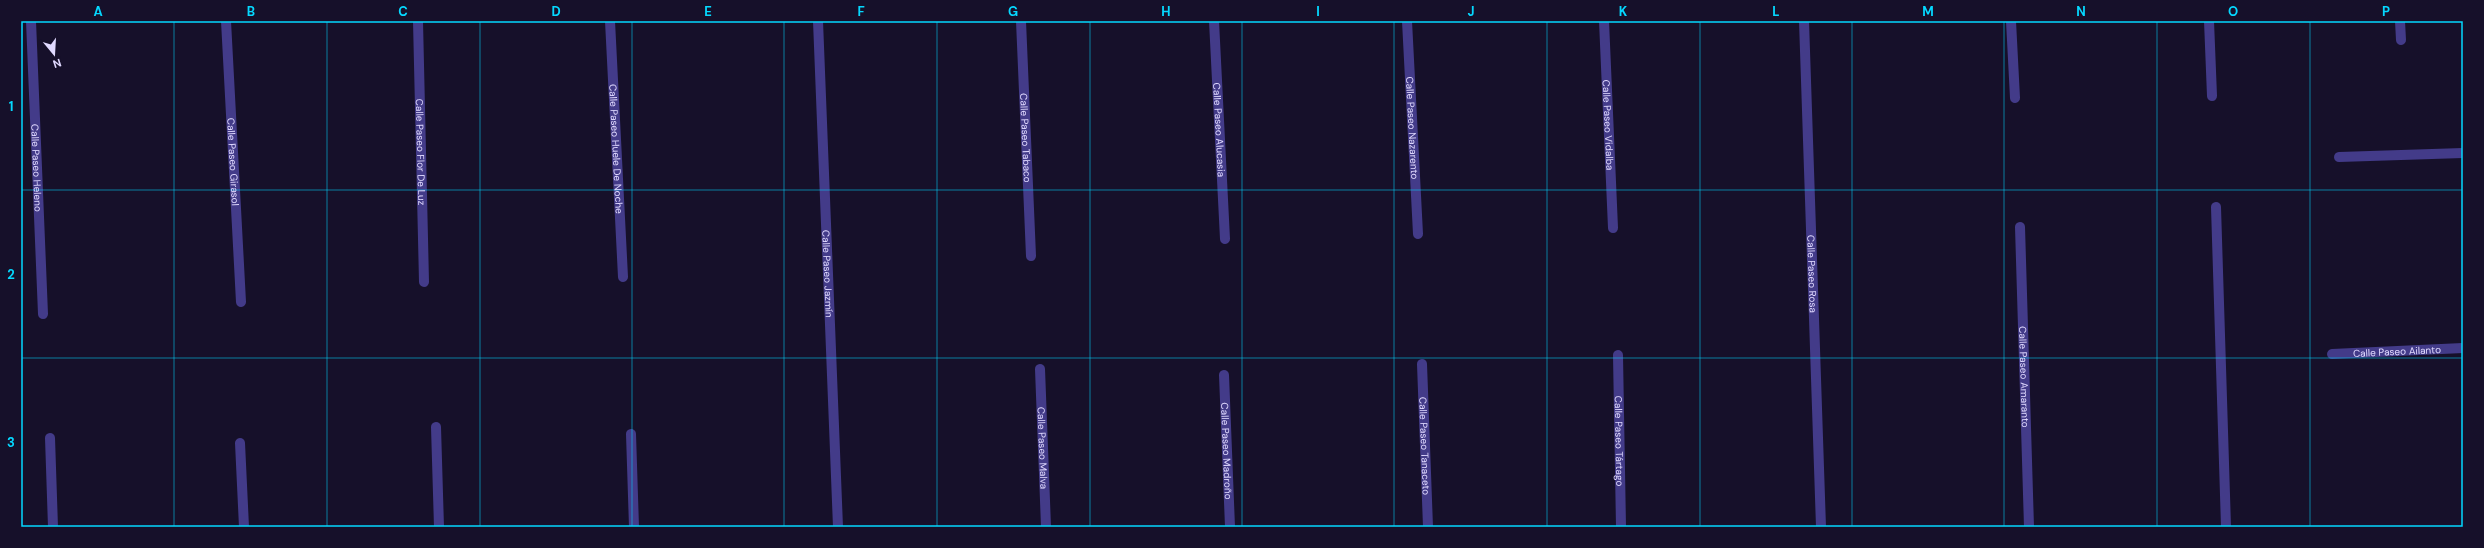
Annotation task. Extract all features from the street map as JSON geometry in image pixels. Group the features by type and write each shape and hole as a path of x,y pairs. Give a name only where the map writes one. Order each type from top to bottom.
{"street":[{"name":"Calle Paseo Heleno","path":"31,21 43,314"},
{"name":"Calle Paseo Girasol","path":"226,21 241,302"},
{"name":"Calle Paseo Flor De Luz","path":"418,21 424,282"},
{"name":"Calle Paseo Huele De Noche","path":"610,21 623,278"},
{"name":"Calle Paseo Jazmín","path":"818,21 838,527"},
{"name":"Calle Paseo Tabaco","path":"1021,21 1030,256"},
{"name":"Calle Paseo Alucasia","path":"1214,21 1225,239"},
{"name":"Calle Paseo Nazarento","path":"1407,21 1418,234"},
{"name":"Calle Paseo Vidalba","path":"1604,21 1613,228"},
{"name":"Calle Paseo Rosa","path":"1804,21 1821,527"},
{"path":"2011,21 2015,98"},
{"path":"2209,21 2212,96"},
{"path":"2400,21 2401,40"},
{"path":"2339,157 2463,153"},
{"path":"2216,207 2226,527"},
{"name":"Calle Paseo Amaranto","path":"2020,227 2029,527"},
{"name":"Calle Paseo Ailanto","path":"2332,354 2463,348"},
{"name":"Calle Paseo Tártago","path":"1618,356 1622,527"},
{"name":"Calle Paseo Tanaceto","path":"1422,364 1428,527"},
{"name":"Calle Paseo Malva","path":"1040,369 1046,527"},
{"name":"Calle Paseo Madroño","path":"1224,375 1230,527"},
{"path":"436,427 439,527"},
{"path":"631,434 634,527"},
{"path":"50,438 52,527"},
{"path":"240,443 244,527"}]}
